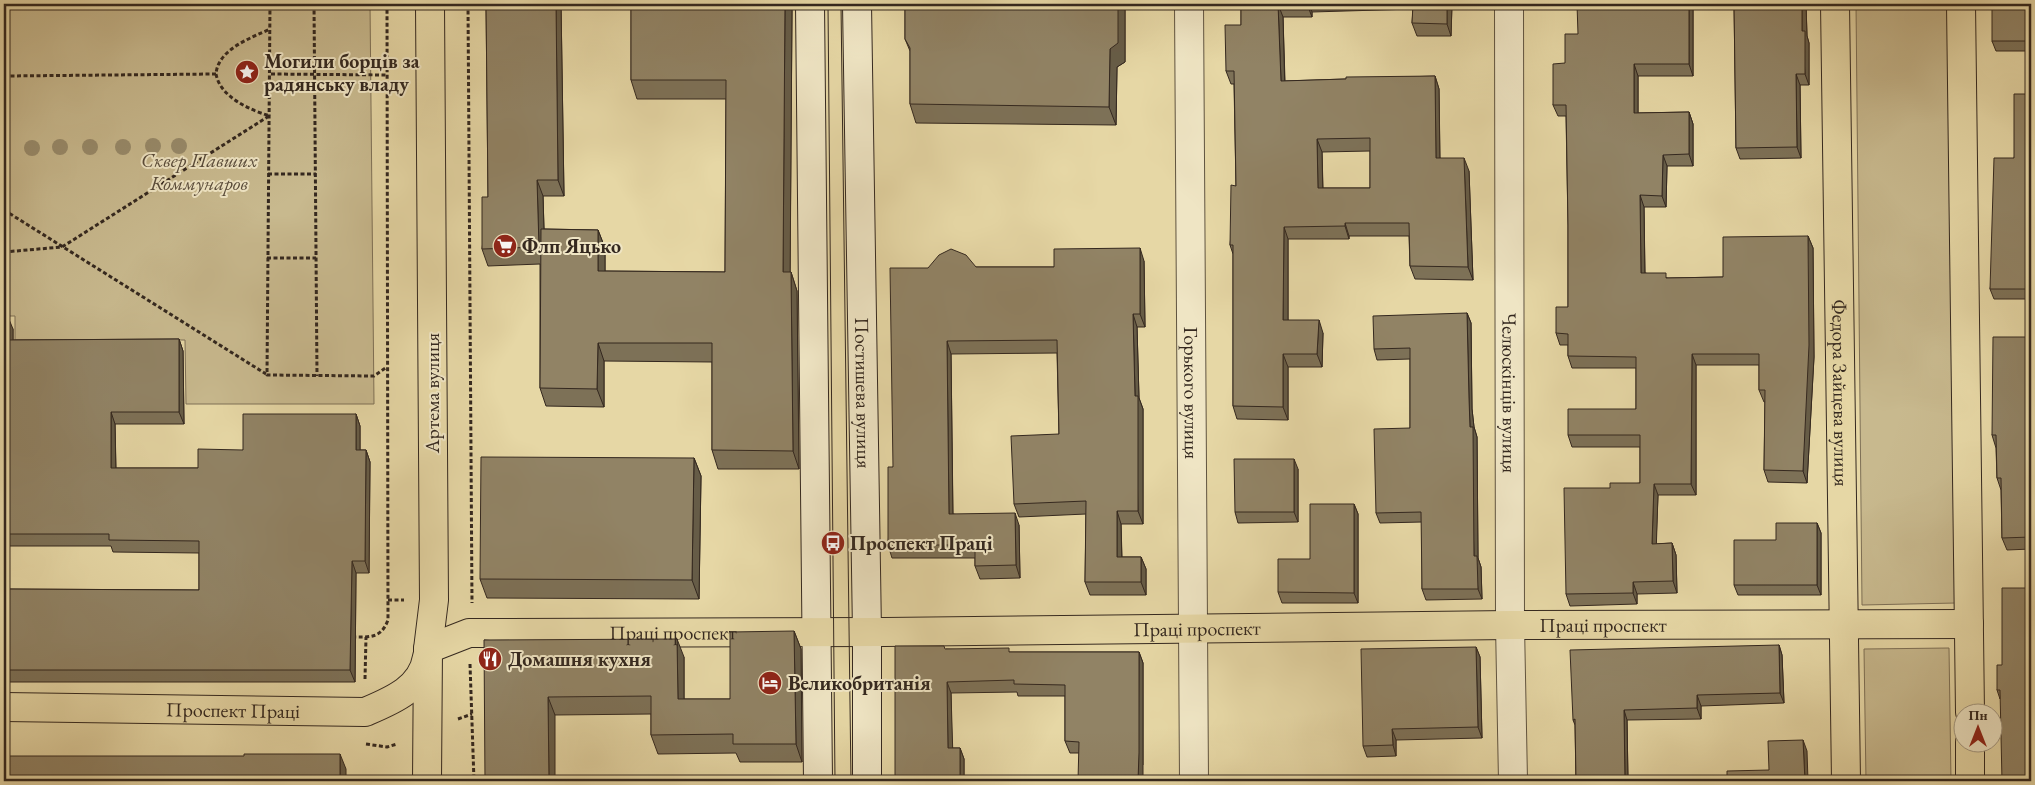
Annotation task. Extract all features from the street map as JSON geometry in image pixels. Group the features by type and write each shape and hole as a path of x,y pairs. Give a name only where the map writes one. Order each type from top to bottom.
{"main road":[{"name":"Артема вулиця","path":"427,781 428,649 434,600 430,4"},
{"name":"Федора Зайцева вулиця","path":"1835,4 1842,625 1846,781"},
{"path":"1960,4 1970,702"},
{"name":"Праці проспект","path":"428,649 469,633 867,632 1510,625 1969,624"},
{"name":"Проспект Праці","path":"4,707 365,712 394,700 416,683 425,666 428,649"},
{"path":"1970,752 1970,781"}],"street":[{"path":"810,4 818,781"},
{"name":"Постишева вулиця","path":"857,4 867,632 867,781"},
{"name":"Горького вулиця","path":"1189,4 1194,781"},
{"name":"Челюскінців вулиця","path":"1509,4 1510,625 1513,781"}],"path":[{"path":"267,375 268,174 271,74 270,4"},
{"path":"314,4 317,376"},
{"path":"346,637 376,637 384,630 388,620 387,4"},
{"path":"468,4 472,601 469,633 474,781"},
{"path":"270,29 238,45 225,55 217,66 216,74 217,80 230,95 255,111 270,116"},
{"path":"4,76 216,74"},
{"path":"271,74 387,74"},
{"path":"4,252 62,247 270,116"},
{"path":"268,174 316,174"},
{"path":"4,210 267,375 374,376 388,367"},
{"path":"267,258 316,258"}],"green space":[{"name":"Сквер Павших Коммунаров","path":"4,4 370,4 374,404 186,404 185,340 15,340 15,316 4,316"},
{"path":"1856,4 1948,4 1956,603 1862,605"},
{"path":"1949,648 1951,781 1866,781 1864,649"}],"building":[{"path":"486,4 556,4 558,180 537,180 539,247 482,249 482,197 488,197"},
{"path":"631,4 785,4 783,272 791,272 793,451 712,450 712,343 598,343 597,389 540,388 541,229 598,230 598,271 725,272 726,80 631,80"},
{"path":"905,4 1118,4 1118,43 1110,49 1109,107 910,104 910,48 905,39"},
{"path":"1241,4 1278,4 1281,81 1346,79 1346,77 1435,76 1436,158 1464,158 1468,267 1410,266 1409,223 1345,223 1345,226 1284,227 1283,320 1319,320 1317,354 1283,354 1283,407 1233,406 1233,245 1230,245 1231,185 1236,186 1234,71 1226,71 1225,25 1241,25","holes":["1370,138 1370,188 1318,188 1317,139"]},
{"path":"1413,4 1447,4 1447,24 1412,23"},
{"path":"1577,4 1689,4 1689,64 1634,64 1634,113 1689,112 1689,154 1663,155 1662,196 1640,195 1641,273 1666,273 1666,278 1723,277 1723,237 1808,236 1809,345 1803,471 1764,470 1765,390 1759,390 1759,354 1692,354 1691,484 1654,484 1652,544 1672,543 1673,581 1633,582 1633,593 1566,594 1564,488 1610,488 1610,483 1640,483 1640,435 1568,435 1568,409 1636,409 1636,357 1568,356 1568,334 1556,333 1556,307 1568,307 1568,225 1566,105 1553,105 1553,64 1565,63 1565,34 1578,34"},
{"path":"1734,4 1802,4 1802,31 1805,31 1805,74 1796,74 1797,147 1736,148"},
{"path":"1992,4 2031,4 2031,41 1992,41"},
{"path":"2014,94 2031,94 2031,289 1990,289 1994,158 2014,158"},
{"path":"1140,248 1140,314 1133,314 1135,396 1138,396 1138,511 1117,511 1117,557 1141,557 1141,582 1085,582 1086,501 1014,504 1011,436 1059,434 1057,340 947,341 949,514 1015,513 1016,565 975,566 975,545 888,545 888,467 893,467 890,268 928,268 939,255 951,249 966,255 976,267 1054,267 1054,249"},
{"path":"1467,313 1470,427 1473,427 1474,556 1477,556 1478,589 1422,589 1421,512 1376,513 1374,429 1410,428 1410,348 1374,349 1373,316"},
{"path":"4,317 8,317 8,340 179,339 179,412 111,412 111,468 198,468 198,449 243,450 243,414 356,414 356,450 366,450 365,561 352,561 350,670 4,670 4,589 199,590 199,541 109,540 109,534 4,534"},
{"path":"1993,337 2031,337 2031,537 2002,538 2001,478 1997,478 1996,435 1992,435"},
{"path":"481,457 694,458 692,580 480,579"},
{"path":"1234,459 1294,459 1294,512 1235,512"},
{"path":"1310,504 1354,504 1354,593 1278,592 1278,559 1310,559"},
{"path":"1776,523 1817,523 1817,585 1734,585 1734,540 1776,540"},
{"path":"2002,588 2031,588 2031,781 2002,781 2002,702 2000,702 2000,690 1997,690 1997,665 2002,665"},
{"path":"794,631 796,744 733,744 733,734 651,735 651,696 548,697 549,781 485,781 484,640 677,639 678,699 730,699 730,632"},
{"path":"1779,645 1780,693 1697,695 1697,708 1624,710 1625,781 1576,781 1575,719 1573,720 1570,650"},
{"path":"895,646 944,646 945,649 1009,648 1009,652 1139,652 1138,781 1078,781 1079,742 1065,741 1065,685 1014,684 1014,680 947,682 948,748 960,748 960,781 895,781"},
{"path":"1476,647 1478,727 1392,729 1393,745 1363,746 1361,649"},
{"path":"1803,740 1805,781 1727,781 1727,771 1769,770 1768,741"},
{"path":"244,754 340,754 340,781 4,781 4,756 244,756"}],"tram line":[{"path":"828,4 835,781"},
{"path":"841,4 851,781"}],"place":[{"name":"Могили борців за радянську владу","path":"247,72"},
{"name":"Флп Яцько","path":"505,246"},
{"name":"Проспект Праці","path":"833,543"},
{"name":"Домашня кухня","path":"490,659"},
{"name":"Великобританія","path":"770,683"}]}
